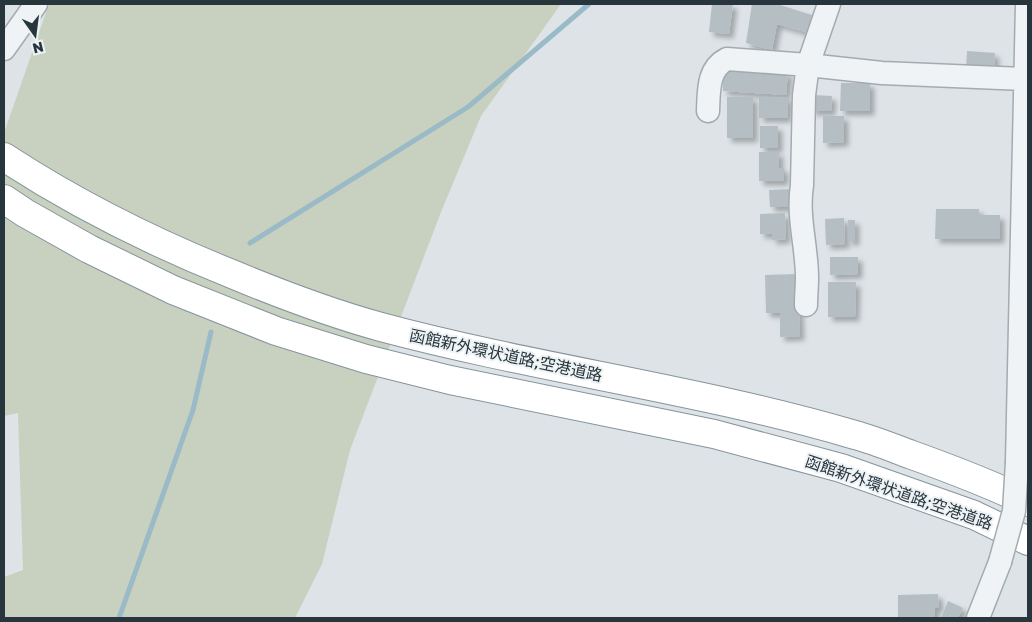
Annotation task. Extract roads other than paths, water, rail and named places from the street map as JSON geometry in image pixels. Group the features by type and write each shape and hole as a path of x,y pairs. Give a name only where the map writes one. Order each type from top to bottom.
{"highway":[{"name":"函館新外環状道路;空港道路","path":"4,157 43,183 109,220 190,258 289,298 379,326 456,346 728,402 856,435 988,482 1028,502"},
{"name":"函館新外環状道路;空港道路","path":"4,199 81,245 173,290 276,331 366,359 432,375 714,434 841,468 974,515 1028,541"}],"street":[{"path":"4,49 36,4"},
{"path":"806,305 807,277 800,221 804,95 808,65 829,4"},
{"path":"978,618 1000,562 1014,511 1017,462 1023,439 1027,4"},
{"path":"708,111 712,75 717,67 727,59 882,73 1026,79"}],"waterway":[{"path":"250,243 468,107 589,4"},
{"path":"119,618 193,410 211,332"}]}
